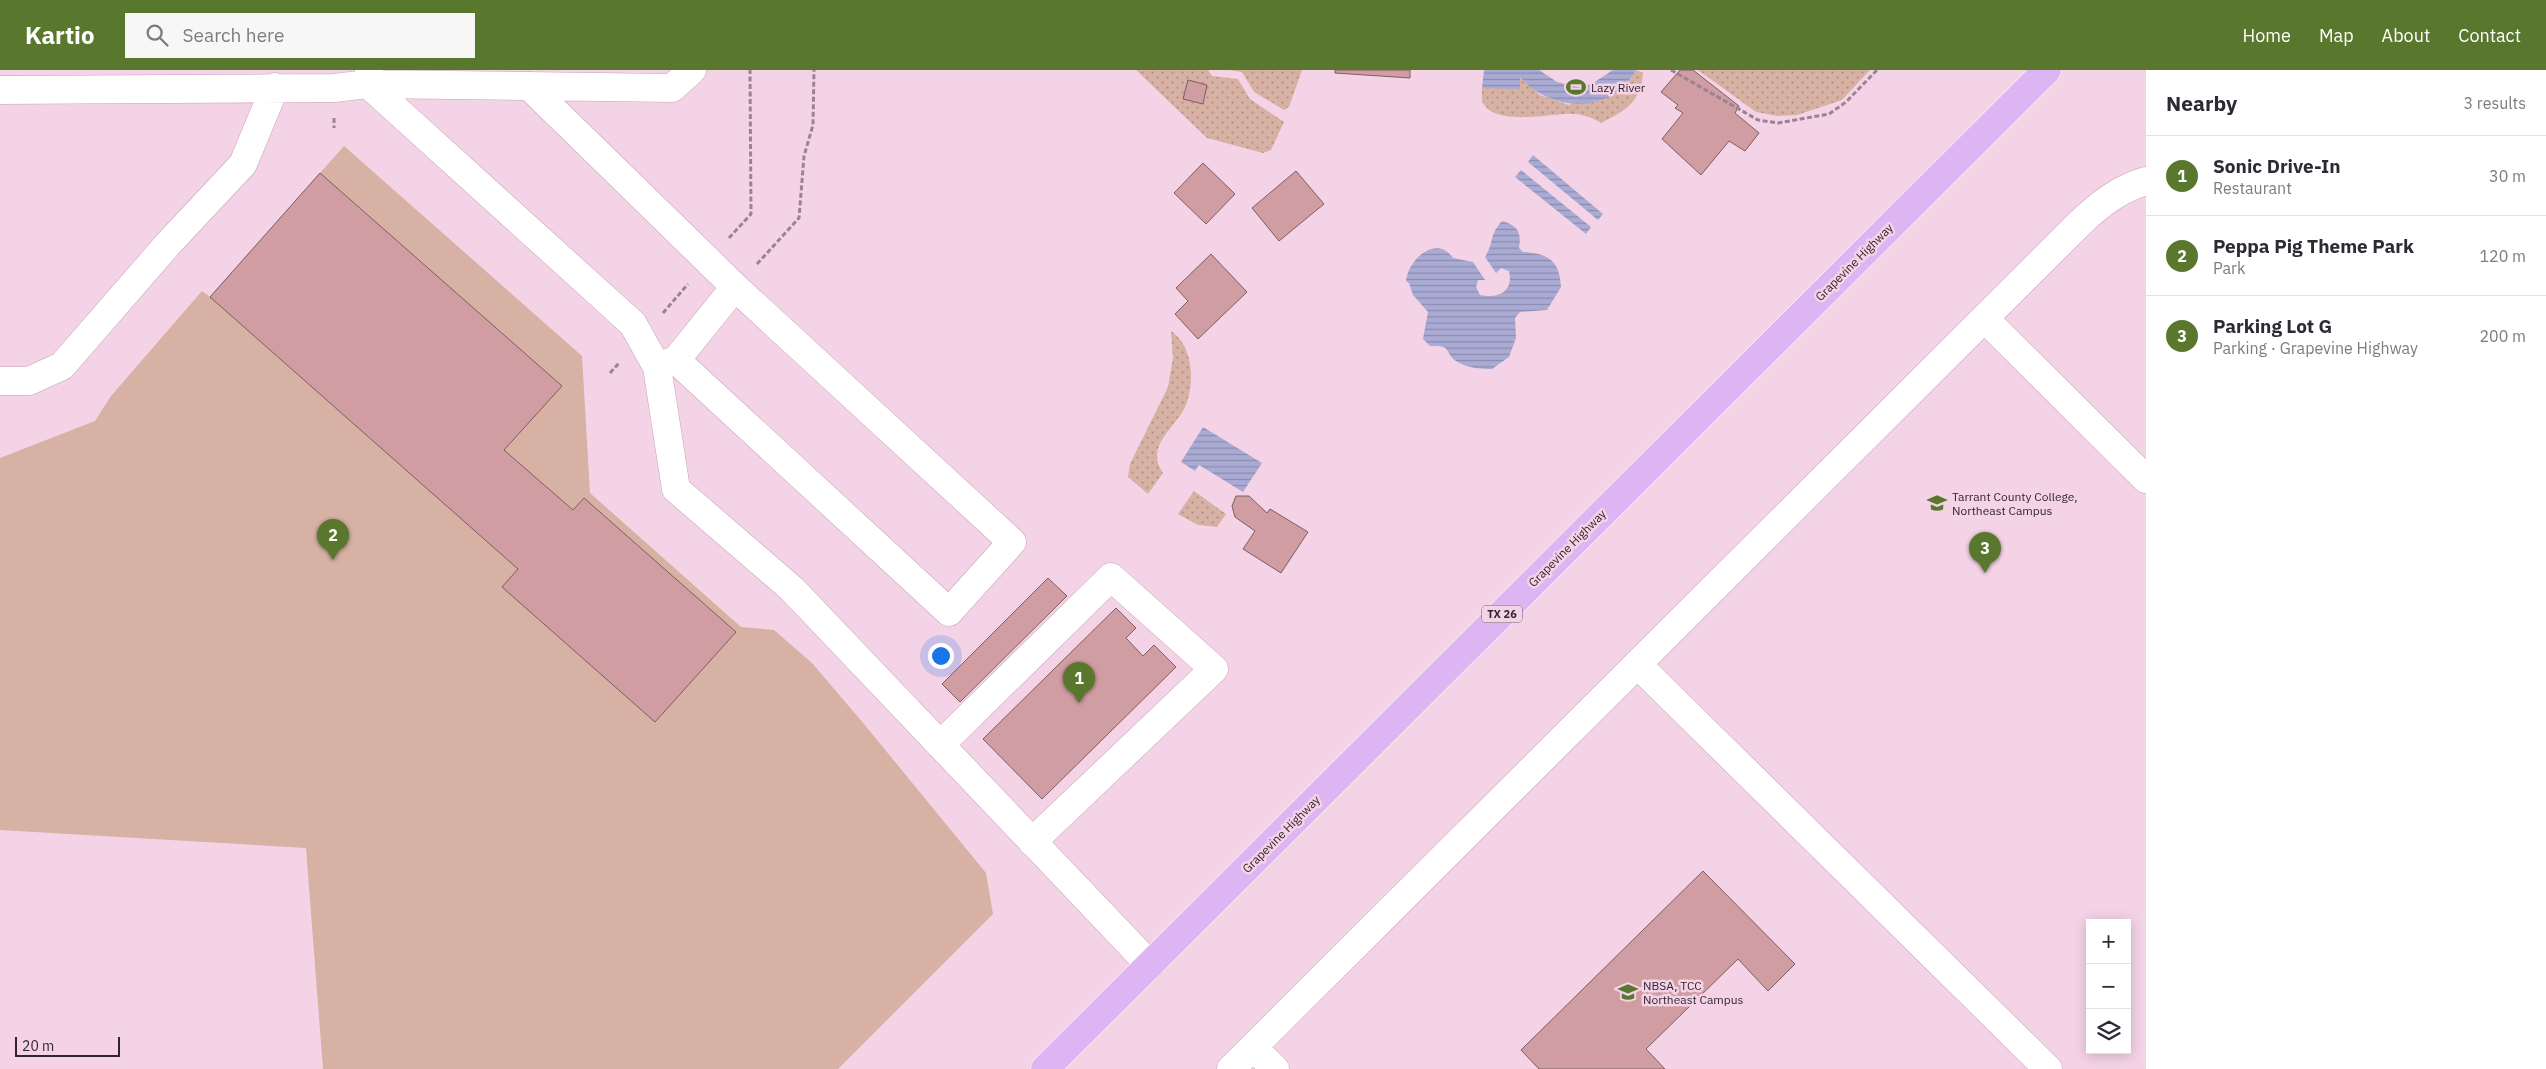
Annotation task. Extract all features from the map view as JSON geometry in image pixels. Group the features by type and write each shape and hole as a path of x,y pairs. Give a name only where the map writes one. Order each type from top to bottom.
{"main road":[{"name":"Grapevine Highway","path":"1045,1069 2047,70"}],"lane":[{"path":"0,90 334,88 368,77 529,86 672,88 692,70"},
{"path":"368,77 633,324 666,364 949,612 1012,542 735,286 529,86"},
{"path":"0,381 29,381 62,366 168,244 243,164 275,87"},
{"path":"1231,1069 2103,202 2126,187 2146,181"},
{"path":"735,286 666,364 676,490 792,590 1150,965"},
{"path":"1985,318 2146,479"},
{"path":"940,745 1111,577 1214,668 1032,842"},
{"path":"1637,664 2048,1069"},
{"path":"1253,1047 1275,1069"}],"path":[{"path":"735,286 799,218 804,156 813,126 814,70"},
{"path":"1671,70 1758,120 1778,123 1829,114 1846,102 1877,70"}],"shaded area":[{"path":"1136,70 1208,70 1212,76 1238,79 1250,99 1284,122 1271,150 1263,153 1207,138"},
{"path":"1229,70 1302,70 1289,107 1284,110 1254,92 1242,72"},
{"path":"1636,70 1643,73 1642,83 1635,98 1624,110 1601,123 1588,117 1574,114 1520,117 1498,114 1489,110 1482,100 1482,88 1520,88 1520,77 1540,95 1569,105 1631,78"},
{"path":"1698,70 1870,70 1842,100 1797,115 1777,116 1756,112"},
{"path":"344,146 582,356 590,493 741,627 774,630 812,663 986,873 993,914 838,1069 323,1069 306,848 0,830 0,458 95,421 111,396 202,291 210,297"},
{"path":"1171,331 1178,337 1187,354 1190,363 1191,383 1183,411 1160,444 1157,453 1158,463 1163,473 1148,494 1128,477 1130,464 1168,387 1173,358"},
{"path":"1194,491 1226,514 1217,527 1198,525 1178,514"}],"water":[{"name":"Lazy River","path":"1484,70 1539,70 1557,82 1578,87 1590,85 1613,70 1636,70 1625,85 1612,95 1580,104 1548,97 1533,89 1520,77 1520,89 1482,88"},
{"path":"1533,155 1603,214 1598,220 1528,162"},
{"path":"1521,170 1591,227 1586,234 1515,177"},
{"path":"1502,221 1515,227 1520,238 1519,248 1523,252 1539,254 1551,260 1558,271 1561,287 1547,310 1520,312 1515,318 1516,338 1509,357 1492,369 1474,368 1456,361 1447,349 1430,346 1423,339 1428,312 1413,295 1409,283 1406,281 1412,265 1424,252 1439,248 1446,251 1453,258 1473,262 1485,280 1478,280 1476,287 1480,295 1493,296 1503,292 1509,284 1509,271 1501,268 1496,273 1485,257 1493,235"},
{"path":"1203,427 1262,463 1243,492 1199,465 1195,471 1181,462"}],"building":[{"path":"1335,70 1410,70 1410,78 1335,73"},
{"path":"1680,70 1693,70 1739,106 1735,113 1759,133 1745,151 1729,141 1701,175 1662,139 1683,113 1675,108 1678,105 1661,92"},
{"path":"1188,80 1207,85 1203,104 1183,99"},
{"path":"1203,163 1235,194 1206,224 1174,193"},
{"path":"1296,171 1324,204 1279,241 1252,208"},
{"path":"320,173 562,386 504,450 573,510 584,498 736,632 655,722 502,587 518,569 210,297"},
{"path":"1211,254 1247,292 1198,339 1175,314 1188,301 1176,288"},
{"path":"1236,496 1249,496 1267,513 1270,509 1308,532 1281,573 1243,549 1255,531 1235,517 1232,506"},
{"path":"1048,578 1067,596 960,702 942,684"},
{"path":"1116,608 1136,628 1126,638 1143,656 1154,645 1176,667 1042,799 983,739"},
{"path":"1703,871 1795,964 1768,991 1738,959 1646,1049 1665,1069 1539,1069 1521,1050"}],"place":[{"name":"Lazy River","path":"1576,87"},
{"name":"Tarrant County College, Northeast Campus","path":"1937,503"},
{"name":"Peppa Pig Theme Park","path":"333,560"},
{"name":"Parking Lot G","path":"1985,573"},
{"name":"Sonic Drive-In","path":"1079,703"},
{"name":"NBSA, TCC Northeast Campus","path":"1628,992"}]}
